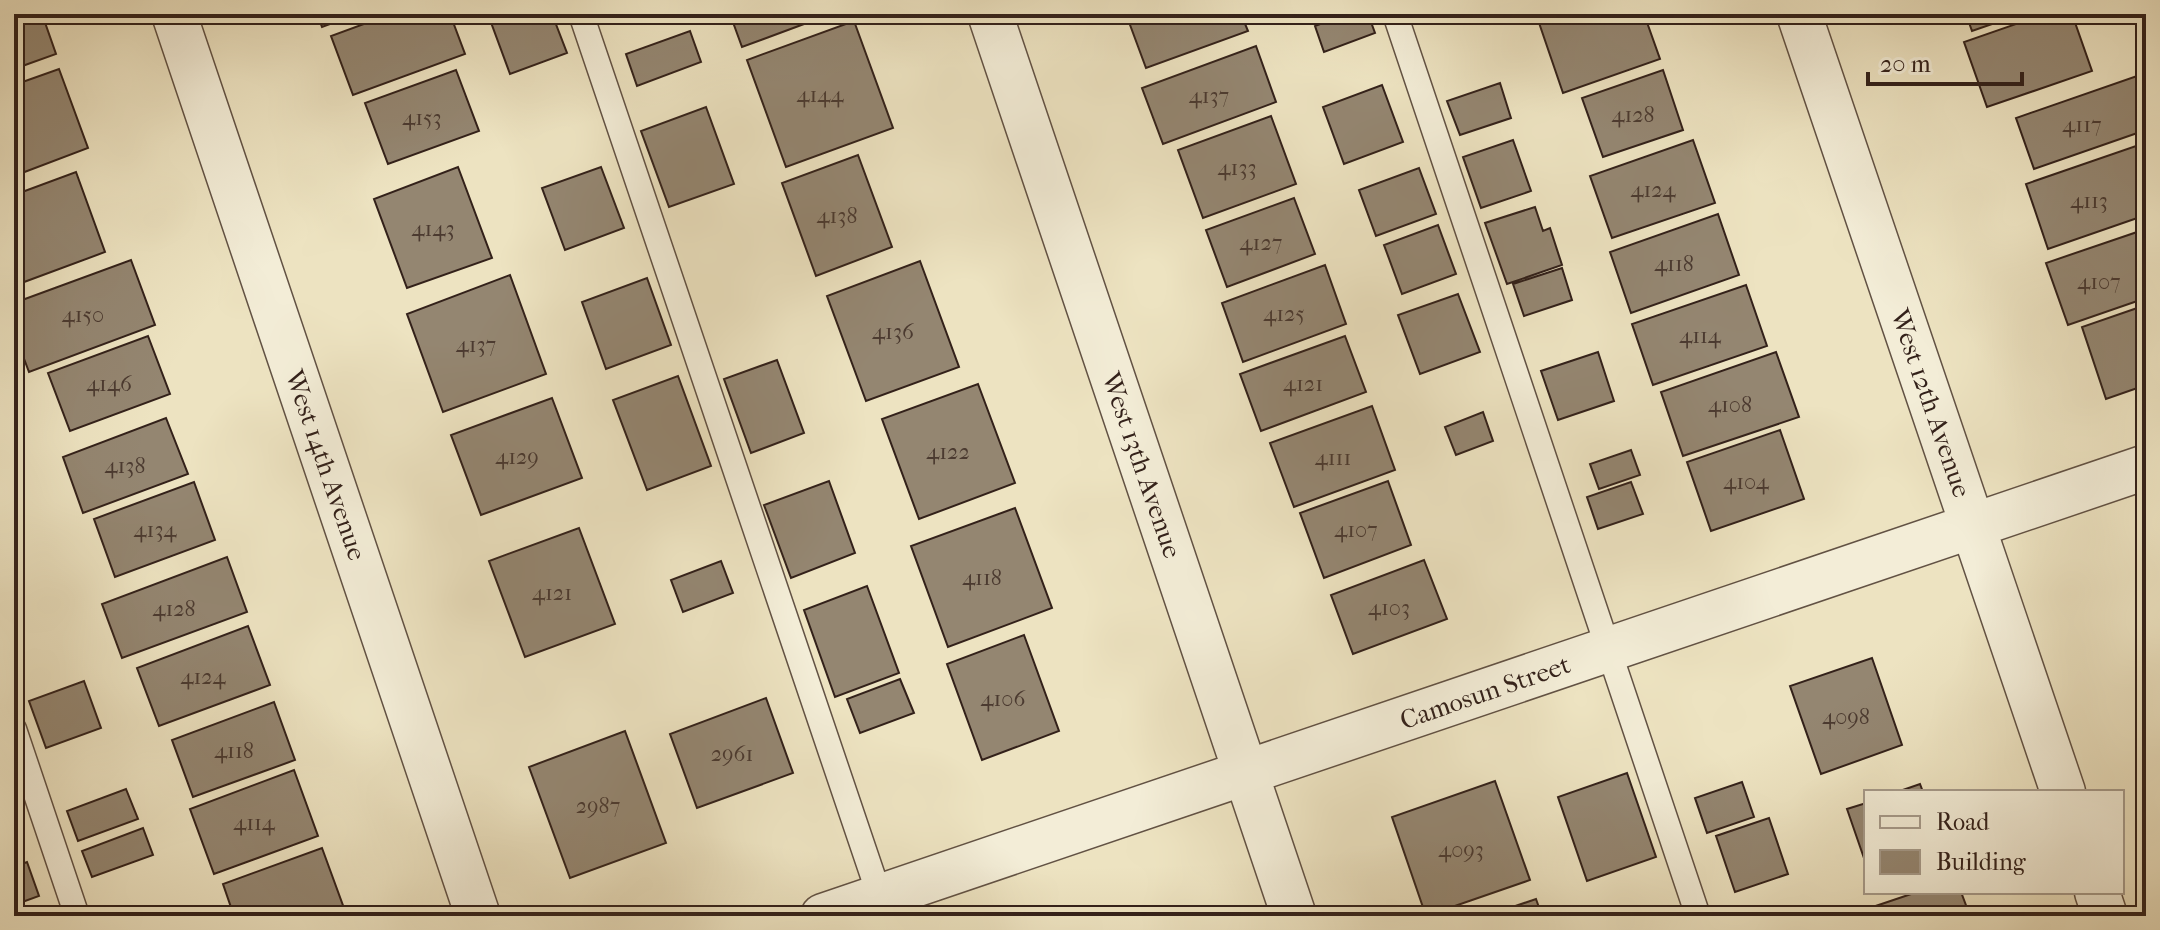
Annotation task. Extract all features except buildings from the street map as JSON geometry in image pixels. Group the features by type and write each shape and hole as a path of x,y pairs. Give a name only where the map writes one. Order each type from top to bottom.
{"street":[{"name":"West 14th Avenue","path":"174,14 478,916"},
{"name":"West 13th Avenue","path":"990,14 1294,916"},
{"name":"West 12th Avenue","path":"1799,14 2062,790"},
{"name":"Camosun Street","path":"823,916 883,906 1246,773 2146,467"},
{"path":"2098,894 2105,916"}],"lane":[{"path":"581,14 883,906"},
{"path":"1395,14 1698,916"},
{"path":"14,729 77,916"}]}
